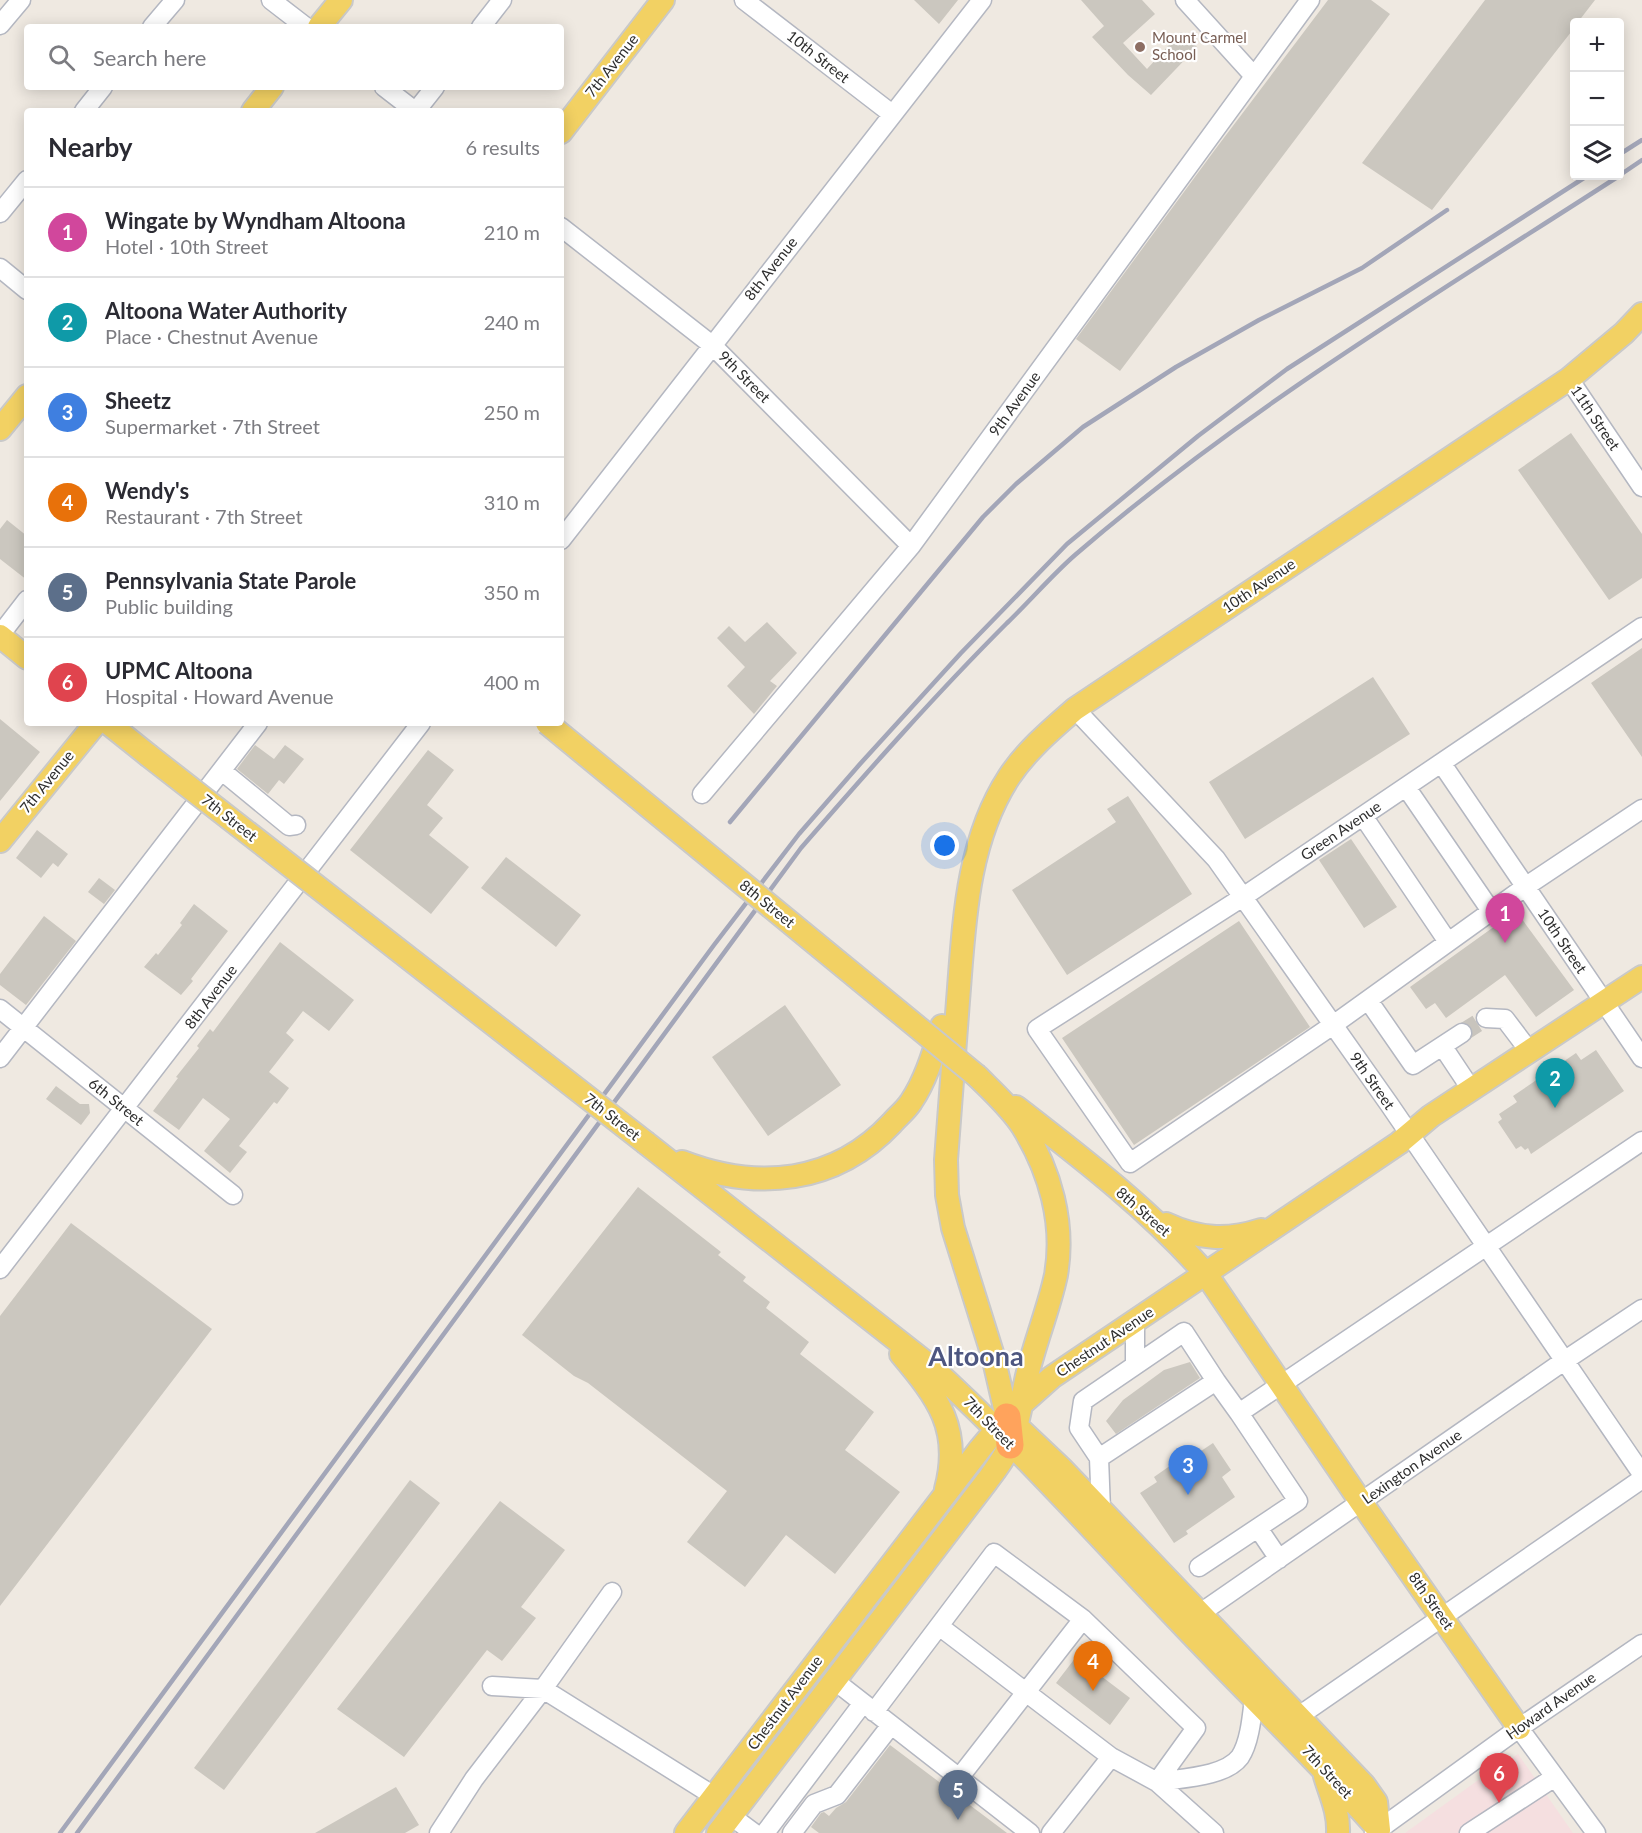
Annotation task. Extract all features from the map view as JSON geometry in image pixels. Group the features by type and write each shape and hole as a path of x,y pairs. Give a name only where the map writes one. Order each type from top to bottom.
{"main road":[{"path":"321,24 341,0"},
{"name":"7th Avenue","path":"564,128 663,0"},
{"path":"255,108 270,90"},
{"name":"10th Avenue","path":"964,923 968,893 979,846 992,811 1009,777 1038,741 1075,709 1569,379 1624,333 1642,314"},
{"path":"0,429 24,400"},
{"path":"0,635 24,655"},
{"name":"7th Avenue","path":"0,841 94,726"},
{"name":"7th Street","path":"112,726 930,1365 970,1402 1011,1424 1101,1510 1254,1698 1322,1766 1378,1832"},
{"name":"8th Street","path":"551,726 977,1076 1061,1142 1179,1243 1206,1275 1361,1503 1519,1728"},
{"path":"646,1143 678,1160 709,1172 754,1179 801,1176 839,1164 877,1138 911,1102 932,1061 948,1007 964,923"},
{"path":"964,923 946,1160 947,1194 953,1228 993,1356 1011,1424"},
{"name":"Chestnut Avenue","path":"686,1833 945,1494 1052,1377 1410,1136 1431,1116 1642,978"},
{"path":"977,1076 1003,1102 1022,1126 1040,1158 1054,1197 1058,1234 1056,1273 1046,1314 1011,1424"},
{"path":"1147,1215 1192,1235 1212,1239 1232,1238 1285,1222"},
{"path":"853,1307 895,1347 921,1378 939,1406 947,1425 952,1449 951,1470 945,1494"},
{"name":"7th Street","path":"1011,1424 1191,1619 1299,1716 1364,1785 1376,1802 1378,1832"},
{"name":"Chestnut Avenue","path":"725,1825 987,1481 1011,1424"},
{"path":"1322,1766 1339,1819 1338,1833"}],"street":[{"path":"0,25 21,0"},
{"path":"155,24 175,0"},
{"path":"271,0 302,24"},
{"path":"483,24 502,0"},
{"name":"10th Street","path":"744,0 892,114"},
{"name":"8th Avenue","path":"564,536 982,0"},
{"path":"1185,0 1254,76"},
{"name":"9th Avenue","path":"702,794 911,546 1310,0"},
{"path":"86,108 101,90"},
{"path":"388,90 411,108"},
{"path":"418,108 432,90"},
{"path":"0,213 24,184"},
{"name":"9th Street","path":"564,229 712,345 911,546"},
{"path":"0,268 24,288"},
{"name":"11th Street","path":"1569,379 1642,487"},
{"path":"0,635 24,604"},
{"name":"Green Avenue","path":"1333,1025 1130,1163 1037,1029 1243,897 1642,627"},
{"name":"9th Street","path":"1075,709 1216,859 1642,1474"},
{"path":"0,1058 256,726"},
{"name":"8th Avenue","path":"0,1269 419,726"},
{"name":"10th Street","path":"1442,764 1642,1058"},
{"path":"222,771 289,826 296,825"},
{"path":"1406,788 1491,911"},
{"path":"1333,1025 1525,886 1642,809"},
{"path":"1363,816 1448,942"},
{"path":"1368,1000 1413,1065 1462,1033"},
{"name":"6th Street","path":"0,1009 232,1195"},
{"path":"1486,1018 1505,1019 1530,1052"},
{"path":"1443,1047 1472,1089"},
{"path":"1239,1413 1642,1141"},
{"name":"Lexington Avenue","path":"1191,1619 1642,1309"},
{"path":"1135,1321 1135,1364"},
{"path":"1101,1510 1099,1458 1079,1428 1083,1401 1184,1332 1298,1501 1199,1568"},
{"path":"1099,1458 1216,1381"},
{"path":"1299,1716 1642,1479"},
{"path":"1258,1528 1279,1559"},
{"path":"765,1833 939,1626 994,1553 1083,1619 1196,1728 1157,1782"},
{"path":"439,1833 474,1779 543,1689 612,1592"},
{"path":"959,1778 1083,1619"},
{"path":"939,1626 1111,1758 1157,1782 1214,1833"},
{"name":"Howard Avenue","path":"1378,1832 1519,1728 1642,1644"},
{"path":"835,1681 1030,1833"},
{"path":"492,1686 543,1689 714,1796"},
{"path":"1157,1782 1220,1772 1240,1757 1250,1730 1254,1698"},
{"path":"792,1833 814,1804 837,1795 891,1725"},
{"name":"8th Street","path":"1519,1728 1596,1833"},
{"path":"1051,1833 1111,1758"},
{"path":"1469,1833 1555,1777"},
{"path":"725,1825 754,1833"}],"shaded area":[{"path":"1518,1754 1573,1833 1405,1833 1488,1773"}],"building":[{"path":"914,0 958,0 939,24"},
{"path":"1081,0 1142,0 1155,14 1123,43 1147,69 1181,32 1197,47 1151,95 1128,75 1092,37 1104,26"},
{"path":"1328,0 1371,0 1390,14 1120,371 1076,339"},
{"path":"1485,0 1595,0 1581,18 1570,18 1570,33 1432,210 1362,163"},
{"path":"1571,433 1642,534 1642,578 1609,600 1518,470"},
{"path":"7,520 24,534 24,578 0,559 0,529"},
{"path":"767,622 797,653 770,681 777,686 754,714 727,686 745,667 717,638 729,626 745,642"},
{"path":"1642,648 1642,757 1591,683"},
{"path":"1373,677 1410,734 1245,839 1209,782"},
{"path":"0,719 40,752 0,801"},
{"path":"255,745 274,759 285,745 304,759 284,784 279,780 268,794 237,769"},
{"path":"428,750 454,770 427,805 443,818 429,835 469,867 431,914 350,850"},
{"path":"1128,796 1192,894 1067,975 1012,890 1116,822 1107,809"},
{"path":"37,830 68,854 58,867 53,863 41,878 16,858"},
{"path":"1351,839 1397,907 1364,928 1319,860"},
{"path":"506,857 581,915 556,947 481,888"},
{"path":"99,878 115,890 104,904 88,892"},
{"path":"194,904 228,931 181,995 144,967 156,953 158,955 182,925 180,923"},
{"path":"1516,911 1574,990 1536,1017 1505,975 1446,1018 1435,1003 1426,1009 1410,987"},
{"path":"44,916 76,941 26,1005 0,985 0,974"},
{"path":"1239,921 1310,1027 1134,1145 1062,1038"},
{"path":"280,942 354,1000 329,1031 303,1011 286,1033 294,1040 269,1072 289,1088 277,1104 274,1102 239,1146 247,1152 230,1173 204,1151 230,1119 203,1098 179,1130 153,1111 199,1048 197,1046 210,1029 213,1032"},
{"path":"785,1005 841,1085 768,1136 712,1057"},
{"path":"1596,1050 1624,1091 1531,1154 1528,1148 1525,1150 1521,1146 1516,1149 1498,1122 1502,1119 1499,1114 1517,1102 1513,1096 1576,1053 1581,1060"},
{"path":"56,1086 80,1104 89,1104 90,1113 81,1125 46,1099"},
{"path":"638,1187 721,1252 718,1255 746,1277 743,1281 770,1302 766,1308 809,1342 800,1354 874,1412 845,1450 900,1492 835,1574 786,1535 745,1587 687,1542 727,1491 522,1335"},
{"path":"71,1223 212,1329 0,1606 0,1316"},
{"path":"1190,1362 1200,1378 1116,1434 1106,1421 1123,1400 1164,1370"},
{"path":"1213,1443 1231,1470 1222,1477 1235,1497 1186,1531 1188,1534 1174,1543 1140,1493 1157,1482 1154,1477 1174,1463 1177,1467"},
{"path":"410,1480 440,1503 224,1790 194,1768"},
{"path":"500,1501 565,1550 521,1607 536,1618 502,1661 487,1650 404,1757 337,1709"},
{"path":"1076,1657 1130,1698 1110,1725 1056,1683"},
{"path":"890,1745 1007,1833 819,1833 811,1827 821,1813 824,1812 829,1816 846,1802"},
{"path":"396,1787 419,1825 405,1833 315,1833"}],"tunnel":[{"path":"1462,1033 1486,1018"}],"railway":[{"path":"1624,151 1642,140"},
{"path":"1624,172 1642,160"},
{"path":"60,1833 714,945 799,834 961,653 1067,544 1198,436 1287,369 1581,180"},
{"path":"77,1833 801,848 980,650 1075,555 1205,451 1409,310 1613,180"},
{"path":"730,822 983,517 1016,484 1083,427 1176,367 1259,320 1362,268 1447,210"}],"place":[{"name":"Mount Carmel School","path":"1140,47"},
{"name":"Wingate by Wyndham Altoona","path":"1505,943"},
{"name":"Altoona Water Authority","path":"1555,1108"},
{"name":"Sheetz","path":"1188,1495"},
{"name":"Wendy's","path":"1093,1691"},
{"name":"UPMC Altoona","path":"1499,1803"},
{"name":"Pennsylvania State Parole","path":"958,1820"}],"district":[{"name":"Altoona","path":"976,1357"}]}
